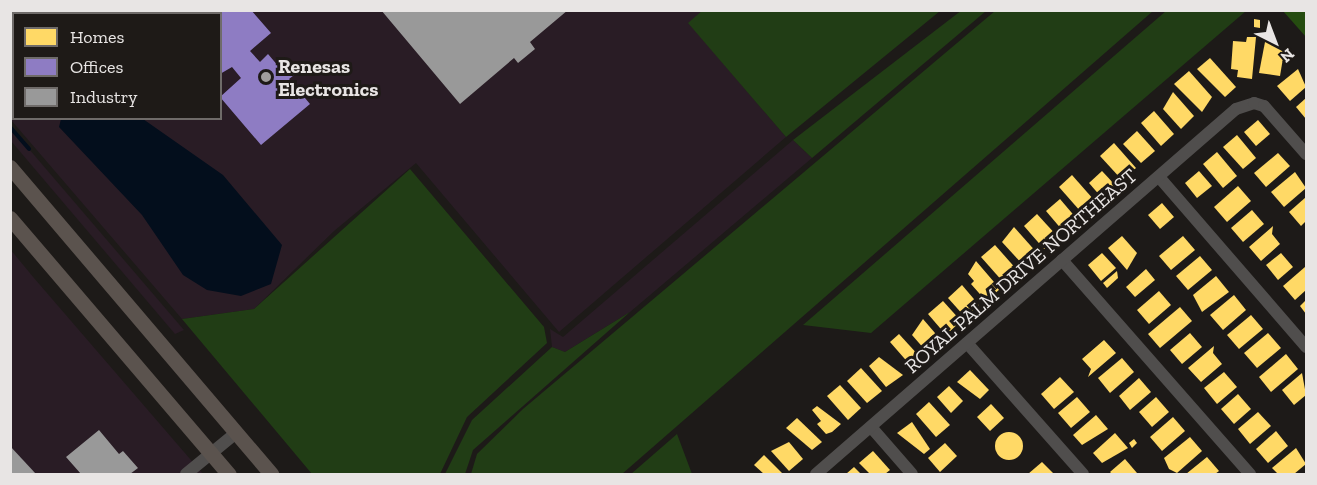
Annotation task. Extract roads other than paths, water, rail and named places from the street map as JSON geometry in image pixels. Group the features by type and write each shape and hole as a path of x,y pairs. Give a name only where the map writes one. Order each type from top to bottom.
{"main road":[{"path":"10,167 271,474"},
{"path":"10,218 229,474"}],"street":[{"name":"ROYAL PALM DRIVE NORTHEAST","path":"816,474 1225,118 1254,103 1275,117 1306,154"},
{"path":"1159,177 1306,347"},
{"path":"1062,260 1250,474"},
{"path":"967,343 1083,474"},
{"path":"871,427 912,474"},
{"path":"186,474 236,433"}],"water":[{"path":"61,120 144,120 223,175 282,245 271,284 241,296 207,290 183,275 142,215 59,127"}],"waterway":[{"path":"10,127 29,149"}],"place":[{"name":"Renesas Electronics","path":"266,77"}]}
